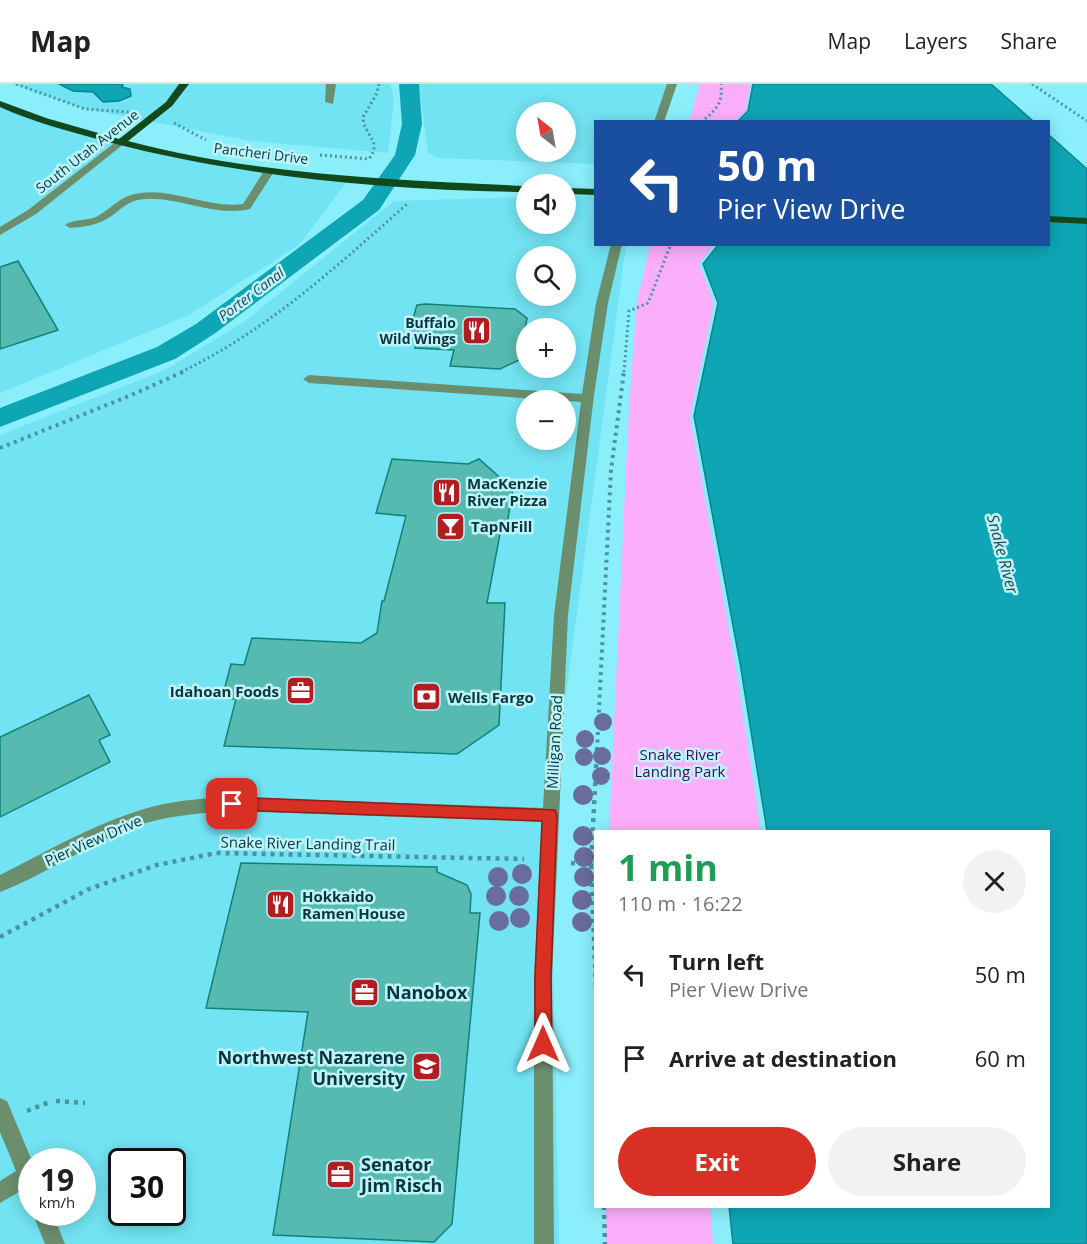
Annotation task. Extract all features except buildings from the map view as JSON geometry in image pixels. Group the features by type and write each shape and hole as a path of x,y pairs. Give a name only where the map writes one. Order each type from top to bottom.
{"main road":[{"name":"South Utah Avenue","path":"120,143 169,104 184,84"},
{"name":"Pancheri Drive","path":"0,104 22,114 120,143 207,162 349,179 516,189"},
{"path":"576,191 594,192"},
{"path":"1050,219 1087,221"}],"street":[{"path":"330,102 331,84"},
{"path":"659,120 672,84"},
{"name":"South Utah Avenue","path":"0,232 32,212 120,143"},
{"path":"70,225 100,219 128,198 138,196 152,196 230,209 246,207 270,170"},
{"name":"Milligan Road","path":"544,1244 543,977 561,615 587,398 602,303 616,246"},
{"path":"309,379 587,398"},
{"name":"Pier View Drive","path":"0,884 76,845 134,819 189,807 232,804 550,815"},
{"path":"0,1108 18,1153"},
{"path":"0,1192 18,1185"},
{"path":"48,1226 55,1244"}],"path":[{"path":"16,84 85,109 127,112"},
{"path":"315,155 369,159 375,151 375,142 364,127 363,119 379,84"},
{"path":"704,120 720,108 723,102 721,84"},
{"path":"1032,84 1087,122"},
{"path":"179,124 185,125 186,129 196,137 213,141"},
{"path":"181,133 186,129"},
{"path":"0,448 188,369 252,332 308,292 410,201"},
{"path":"594,830 610,470 625,363 629,311 648,303 670,246"},
{"path":"594,843 591,865 594,938"},
{"name":"Snake River Landing Trail","path":"0,937 89,889 157,865 216,854 525,859"},
{"path":"573,863 591,865"},
{"path":"26,1112 54,1101 85,1103"},
{"path":"603,1208 605,1244"}],"shaded area":[{"path":"12,84 390,84 394,100 388,153 251,141 82,108"},
{"path":"419,84 670,84 659,120 594,120 594,164 543,162 576,162 576,102 516,102 516,161 438,158 428,153"},
{"path":"0,103 22,114 207,162 349,179 299,245 189,315 0,393"},
{"path":"594,195 594,246 626,246 550,815 559,1244 0,1244 0,435 165,370 245,321 394,201 516,197 516,234 576,234 576,196"}],"green space":[{"path":"700,84 750,84 746,111 736,120 689,120"},
{"name":"Snake River Landing Park","path":"650,246 713,246 699,264 714,303 690,417 735,663 761,830 609,830 629,407 637,301"},
{"path":"606,1208 710,1208 713,1244 605,1244"}],"water":[{"path":"59,84 123,84 122,87 130,89 131,96 119,101 103,102 93,92 73,91"},
{"path":"753,84 991,84 1032,120 739,120 748,111"},
{"name":"Snake River","path":"1050,136 1087,169 1087,1244 733,1244 729,1208 1050,1208 1050,830 767,830 740,663 694,416 718,303 703,264 717,246 1050,246"}],"waterway":[{"name":"Porter Canal","path":"0,418 166,353 205,329 371,205 405,155 412,124 409,84"}],"place":[{"name":"Buffalo Wild Wings","path":"477,330"},
{"name":"MacKenzie River Pizza","path":"446,492"},
{"name":"TapNFill","path":"450,526"},
{"name":"Idahoan Foods","path":"300,691"},
{"name":"Wells Fargo","path":"427,697"},
{"name":"Hokkaido Ramen House","path":"281,905"},
{"name":"Nanobox","path":"365,992"},
{"name":"Northwest Nazarene University","path":"426,1067"},
{"name":"Senator Jim Risch","path":"340,1174"}],"route":[{"path":"232,804 550,815 543,977 543,1044"}]}
